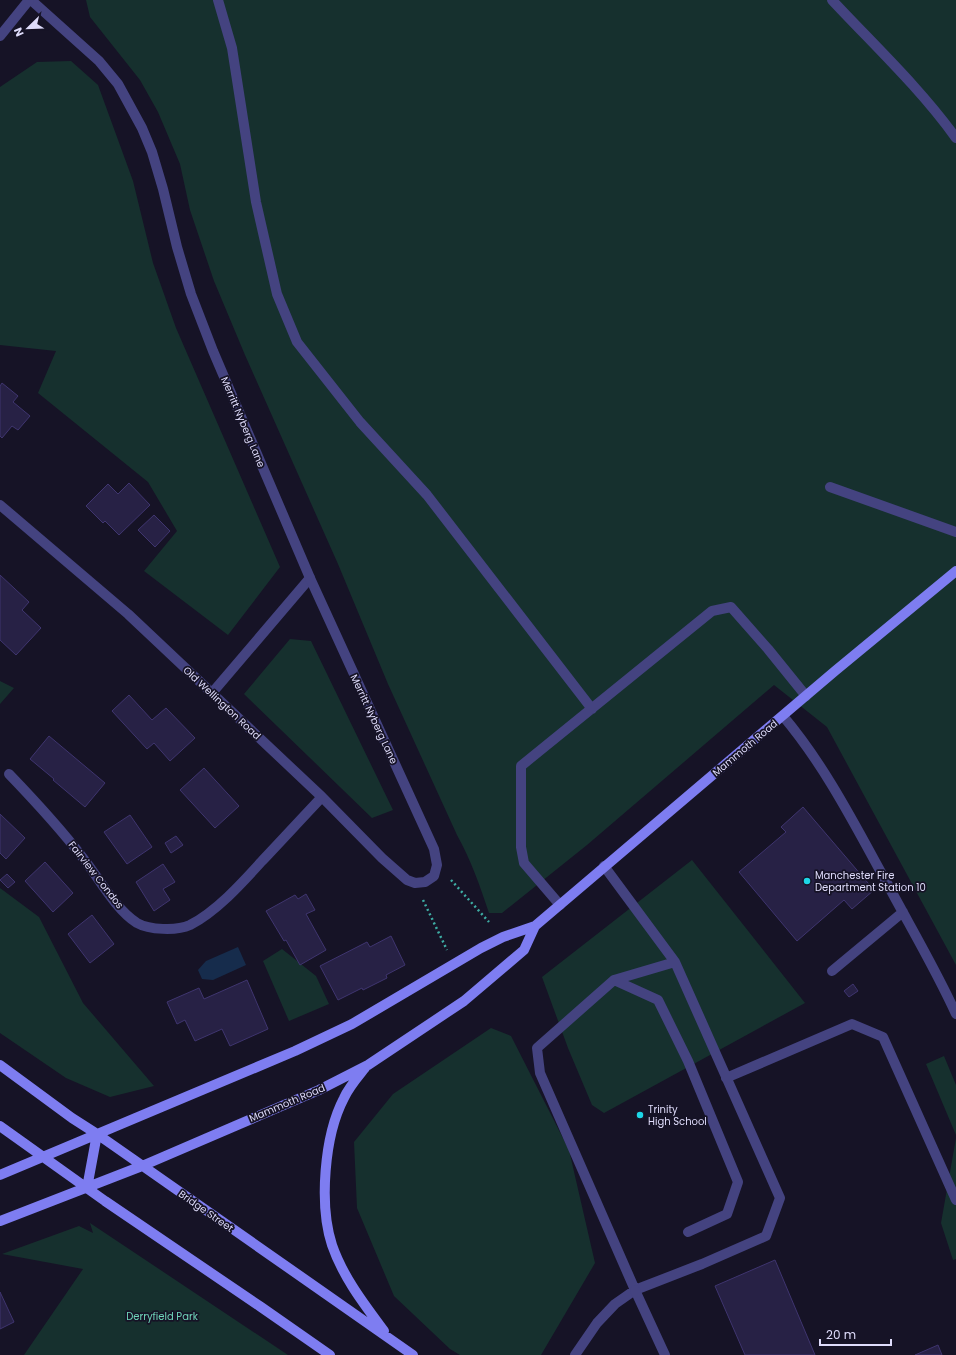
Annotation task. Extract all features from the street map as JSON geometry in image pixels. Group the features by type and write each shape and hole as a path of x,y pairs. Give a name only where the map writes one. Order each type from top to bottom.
{"main road":[{"name":"Mammoth Road","path":"0,1175 295,1051 352,1024 481,948 503,937 535,926 604,866 956,570"},
{"name":"Mammoth Road","path":"0,1222 142,1166 320,1090 368,1065 464,1001 524,950 535,926"},
{"name":"Bridge Street","path":"0,1065 72,1118 413,1355"},
{"path":"368,1065 351,1086 337,1114 327,1163 325,1193 326,1222 332,1246 344,1273 361,1300 390,1339"},
{"path":"0,1126 105,1202 261,1306 330,1355"},
{"path":"87,1188 97,1134"}],"street":[{"path":"0,36 30,0"},
{"name":"Merritt Nyberg Lane","path":"30,0 104,67 118,84 142,128 152,152 163,189 191,294 213,351 310,578 429,836 434,849 437,864"},
{"path":"218,0 232,48 256,202 277,294 297,342 360,422 427,495 592,709"},
{"path":"832,0 901,73 941,118 956,138"},
{"path":"830,487 956,532"},
{"name":"Old Wellington Road","path":"0,505 128,614 322,797 382,858 407,880 415,883"},
{"path":"212,693 310,578"},
{"path":"560,905 524,863 521,847 521,766 712,611 731,607 768,648 806,696"},
{"path":"783,716 804,741 845,806 942,982 956,1014"},
{"name":"Fairview Condos","path":"9,774 53,820 118,905 137,923 153,929 173,928 189,925 214,908 236,890 322,797"},
{"path":"415,883 425,882 434,876 437,864"},
{"path":"574,1355 610,1309 635,1290 702,1264 766,1236 780,1198 675,962 604,866"},
{"path":"832,971 903,912"},
{"path":"665,1355 540,1073 537,1048 614,980 675,962"},
{"path":"614,980 658,1000 688,1060 738,1182 727,1214 688,1232"},
{"path":"726,1078 852,1024 883,1037 956,1200"}],"path":[{"path":"437,864 489,922"},
{"path":"415,883 448,954"}],"green space":[{"path":"86,0 956,0 956,965 827,727 774,685 587,845 502,913 489,913 471,864 388,684 338,564 245,355 214,281 190,210 180,164 158,112 140,80 90,17"},
{"path":"71,61 98,85 133,181 153,263 176,328 280,567 228,635 144,571 177,531 148,482 38,393 56,351 0,345 0,87 37,62"},
{"path":"290,639 311,641 393,810 372,818 244,694"},
{"path":"0,681 14,688 0,704"},
{"path":"692,860 805,1003 604,1113 592,1105 568,1048 542,977"},
{"path":"0,888 39,917 83,1003 154,1086 110,1097 66,1078 0,1033"},
{"path":"282,949 316,976 329,1004 289,1021 263,961"},
{"path":"491,1028 511,1036 569,1150 595,1263 541,1355 460,1355 450,1349 394,1296 357,1208 354,1142 393,1094"},
{"path":"944,1056 956,1085 956,1135 926,1064"},
{"path":"956,1138 956,1259 953,1260 941,1223"},
{"name":"Derryfield Park","path":"90,1223 288,1355 24,1355 83,1269 2,1254 79,1226 93,1233"}],"water":[{"path":"238,947 246,965 213,980 202,979 198,970 206,961"}],"building":[{"path":"2,383 18,396 13,402 30,416 18,430 12,426 2,438 0,436 0,386"},
{"path":"129,483 150,505 119,535 105,521 103,523 86,506 108,484 118,494"},
{"path":"154,515 170,531 155,547 138,530"},
{"path":"0,575 29,602 22,610 41,628 16,655 0,640"},
{"path":"129,695 152,720 166,708 195,738 170,761 154,743 147,749 112,711"},
{"path":"49,736 105,783 85,807 30,759"},
{"path":"204,768 239,806 215,828 180,790"},
{"name":"Manchester Fire Department Station 10","path":"803,807 874,890 852,909 844,900 797,941 739,872 786,832 781,827"},
{"path":"0,814 25,838 6,859 0,853"},
{"path":"130,815 152,847 127,864 104,832"},
{"path":"176,836 183,845 171,853 165,843"},
{"path":"45,862 73,893 53,912 25,881"},
{"path":"163,864 175,882 163,889 170,900 154,911 136,882"},
{"path":"7,874 15,882 8,888 0,880"},
{"path":"306,894 315,910 306,914 326,950 300,965 286,940 284,941 266,911 295,895 298,899"},
{"path":"92,915 114,944 90,963 68,934"},
{"path":"391,936 405,965 386,975 387,978 338,1000 320,966 367,942 370,947"},
{"path":"247,980 268,1029 230,1046 222,1029 195,1041 185,1020 177,1024 167,1002 199,988 204,999"},
{"path":"853,984 858,991 849,997 844,991"},
{"path":"775,1260 815,1355 745,1355 715,1286"},
{"path":"0,1292 14,1322 0,1329"},
{"path":"938,1345 942,1355 915,1355"}],"place":[{"name":"Manchester Fire Department Station 10","path":"807,881"},
{"name":"Trinity High School","path":"640,1115"}]}
